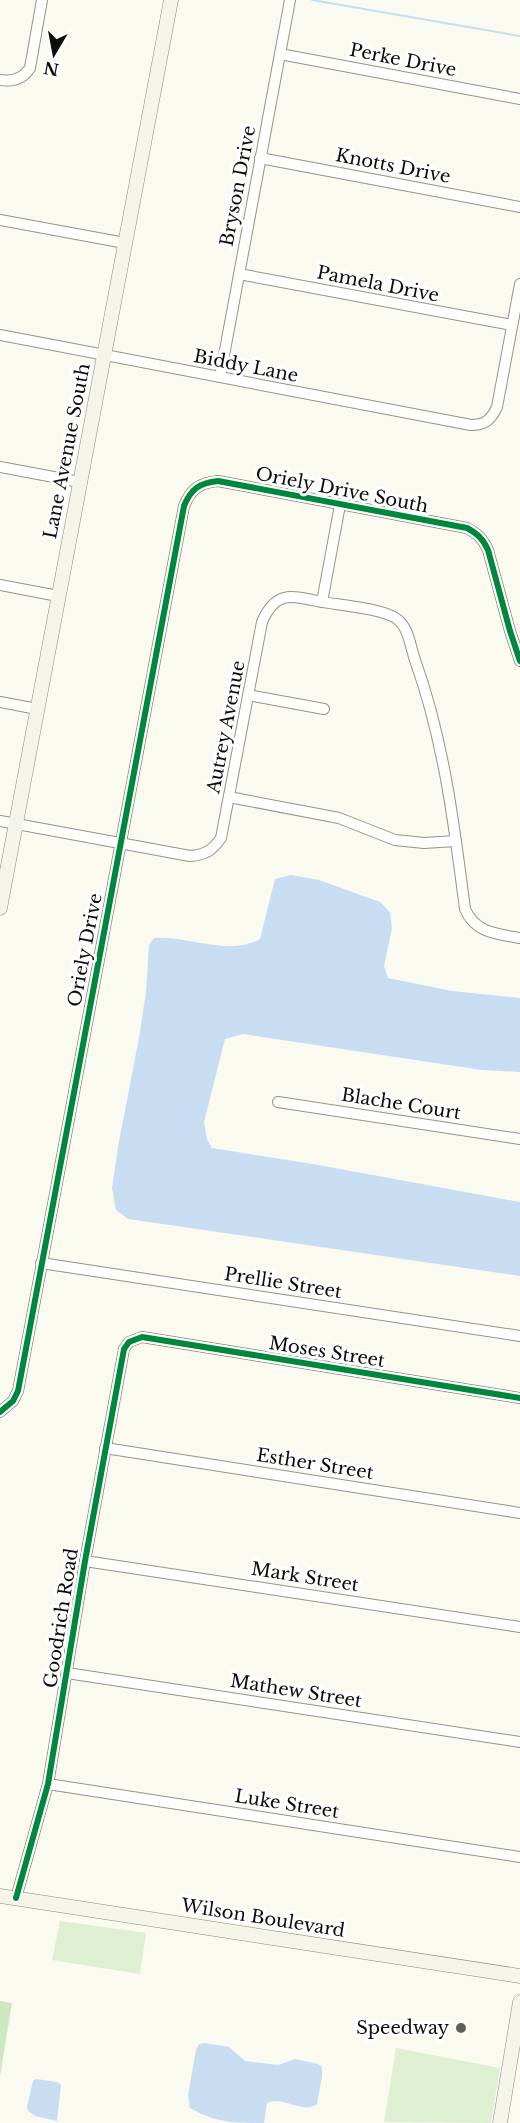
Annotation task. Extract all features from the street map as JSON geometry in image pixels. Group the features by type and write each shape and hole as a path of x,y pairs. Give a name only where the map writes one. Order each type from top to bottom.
{"street":[{"path":"0,80 20,79 30,68 42,0"},
{"name":"Lane Avenue South","path":"0,908 171,0"},
{"name":"Bryson Drive","path":"220,377 290,0"},
{"name":"Perke Drive","path":"280,54 520,99"},
{"name":"Knotts Drive","path":"260,158 520,207"},
{"path":"0,220 125,243"},
{"name":"Pamela Drive","path":"238,274 512,326"},
{"path":"512,326 520,284"},
{"name":"Biddy Lane","path":"0,335 471,425 486,423 493,417 497,407 512,326"},
{"path":"0,467 80,482"},
{"name":"Oriely Drive South","path":"193,489 204,483 218,481 467,528 483,540 488,550 520,661"},
{"name":"Oriely Drive","path":"0,1412 13,1401 18,1391 184,506 193,489"},
{"path":"340,505 322,602 387,614 402,623 424,684 449,788 465,909 474,924 491,933 520,938"},
{"path":"0,585 58,597"},
{"name":"Autrey Avenue","path":"121,843 190,856 203,855 214,848 221,838 262,622 267,610 273,603 292,596 322,602"},
{"path":"248,695 324,708"},
{"path":"0,702 37,709"},
{"path":"229,797 339,818 395,840 424,843 456,841"},
{"path":"0,821 121,843"},
{"name":"Blache Court","path":"278,1102 520,1139"},
{"name":"Prellie Street","path":"41,1263 520,1336"},
{"name":"Moses Street","path":"129,1342 142,1338 520,1398"},
{"name":"Goodrich Road","path":"16,1898 48,1784 105,1448 124,1349 129,1342"},
{"name":"Esther Street","path":"105,1448 520,1513"},
{"name":"Mark Street","path":"86,1561 520,1627"},
{"name":"Mathew Street","path":"67,1673 520,1742"},
{"name":"Luke Street","path":"48,1784 520,1857"},
{"name":"Wilson Boulevard","path":"0,1896 520,1976"},
{"path":"500,2123 520,2002"}],"green space":[{"path":"60,1921 146,1933 140,1974 52,1960"},
{"path":"0,2001 12,2003 0,2076"},
{"path":"396,2048 500,2068 491,2123 384,2122"}],"water":[{"path":"291,875 319,880 380,902 390,912 392,928 384,966 388,978 452,991 520,998 520,1072 482,1070 243,1034 225,1039 204,1122 207,1139 212,1148 520,1202 520,1276 128,1219 116,1210 112,1188 139,1038 146,992 149,945 154,938 222,946 248,944 260,939 275,879"},
{"path":"199,2044 229,2047 245,2061 278,2065 295,2059 318,2064 322,2067 322,2077 317,2104 305,2107 279,2101 267,2103 264,2123 226,2121 199,2113 190,2108 188,2095 196,2050"},
{"path":"36,2079 57,2082 61,2085 57,2121 35,2116 28,2111 33,2081"}],"waterway":[{"path":"312,0 520,36"}],"cycle path":[{"path":"0,1412 13,1401 18,1391 184,506 190,495 201,485 218,481 467,528 480,537 488,550 520,661"},
{"path":"16,1898 48,1784 85,1561 124,1349 129,1342 142,1337 520,1398"}],"place":[{"name":"Speedway","path":"461,2028"}]}
